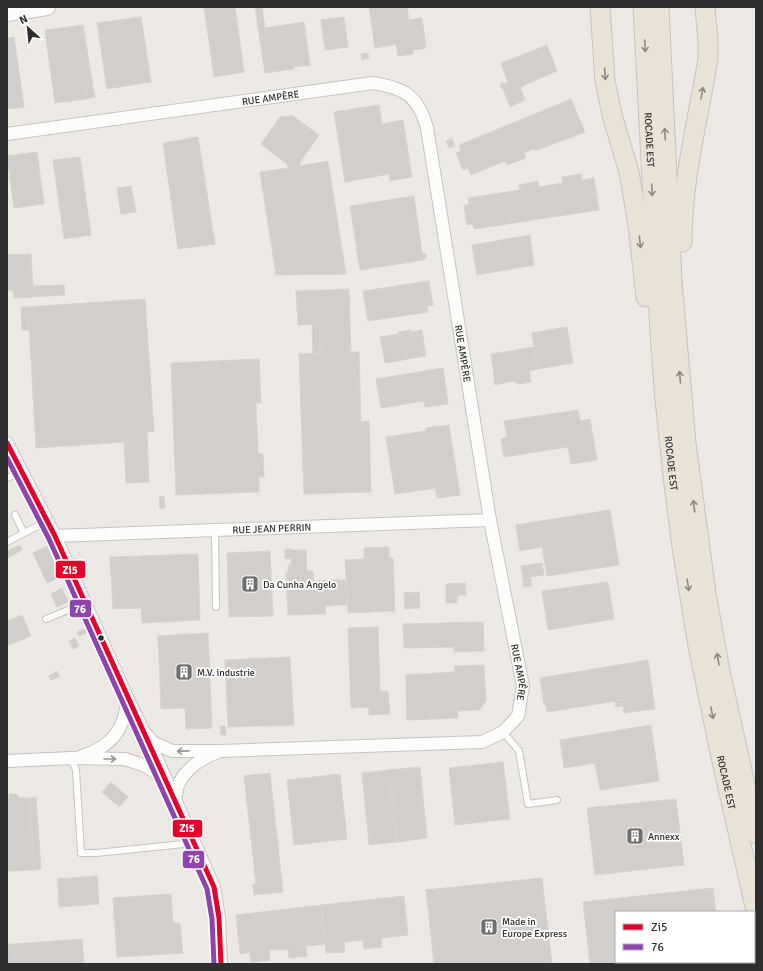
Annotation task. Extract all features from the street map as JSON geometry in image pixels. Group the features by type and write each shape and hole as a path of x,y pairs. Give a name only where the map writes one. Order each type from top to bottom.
{"highway":[{"path":"600,7 605,81 612,115 629,172 638,225 655,382 665,400"},
{"name":"ROCADE EST","path":"643,7 660,332 665,400 682,547 698,646 733,812 756,911"},
{"name":"ROCADE EST","path":"659,7 672,282 686,443 706,593 720,672 756,834"},
{"path":"678,354 685,340 682,277 682,220 708,59 705,7"},
{"path":"743,780 756,799"},
{"path":"733,812 729,829 746,911"}],"main road":[{"path":"7,13 47,7"}],"street":[{"name":"RUE AMPÈRE","path":"7,134 373,83 401,89 413,99 424,118 427,128 490,520 523,686 518,716 503,732 482,742 222,751 172,751 154,743 144,732"},
{"path":"7,443 55,536 126,697 144,732 214,887 220,918 221,964"},
{"name":"RUE JEAN PERRIN","path":"55,536 490,520"},
{"path":"71,758 83,756 98,750 110,741 123,721 126,707 126,697"},
{"name":"RUE AMPÈRE","path":"176,802 177,790 184,774 202,760 222,751"},
{"path":"7,761 71,758 133,760 155,772 169,787"}],"lane":[{"path":"7,478 22,472"},
{"path":"15,515 24,533"},
{"path":"7,542 47,520"},
{"path":"215,530 216,607"},
{"path":"46,620 85,603"},
{"path":"503,732 519,751 528,804 557,800"},
{"path":"71,758 76,770 81,853 96,853 194,843"}],"building":[{"path":"204,7 235,7 244,72 214,77"},
{"path":"255,7 262,7 265,28 304,22 310,65 265,73"},
{"path":"369,7 407,7 409,20 422,18 426,48 413,50 413,54 398,56 396,44 375,48"},
{"path":"141,17 151,82 107,89 97,23"},
{"path":"344,17 348,47 325,50 321,20"},
{"path":"83,25 93,87 85,88 86,99 55,103 45,30"},
{"path":"14,37 24,107 7,109 7,38"},
{"path":"547,45 557,71 520,87 525,100 510,107 503,89 500,87 502,82 504,84 508,82 501,63"},
{"path":"368,53 369,58 362,60 361,54"},
{"path":"93,87 95,97 86,99 85,88"},
{"path":"571,99 585,132 535,151 534,149 524,153 526,158 507,165 505,161 471,175 468,168 463,170 456,153 461,151 459,145"},
{"path":"379,105 382,124 403,120 412,177 390,181 389,174 345,182 334,112"},
{"path":"293,116 319,135 300,162 300,166 328,161 346,274 276,275 260,172 288,168 287,164 261,144 280,117"},
{"path":"198,137 215,244 178,249 163,143"},
{"path":"452,139 455,146 449,148 446,141"},
{"path":"37,152 44,204 14,208 7,156"},
{"path":"80,157 91,235 64,239 53,160"},
{"path":"581,174 582,180 594,178 599,210 474,229 473,224 467,225 464,205 469,205 468,198 520,190 519,185 538,181 539,187 563,183 562,177"},
{"path":"131,186 136,212 121,214 117,188"},
{"path":"414,196 422,253 426,254 426,258 423,260 360,270 350,206"},
{"path":"530,235 534,265 477,275 472,245"},
{"path":"31,254 33,286 64,285 65,295 14,298 13,290 7,291 7,255"},
{"path":"429,281 433,305 427,306 428,312 368,321 363,291"},
{"path":"349,289 351,352 359,352 361,422 369,421 371,492 304,494 299,354 320,353 319,324 298,325 296,291"},
{"path":"145,299 154,431 147,432 149,482 126,483 124,442 36,448 28,307"},
{"path":"21,307 28,307 29,330 22,330"},
{"path":"319,324 320,353 313,354 312,325"},
{"path":"567,327 573,363 538,369 532,333"},
{"path":"411,330 411,332 422,330 426,356 385,363 380,337 399,334 398,332"},
{"path":"534,347 538,369 529,371 531,382 518,384 514,381 495,385 491,354"},
{"path":"259,359 261,403 256,403 258,454 263,454 264,477 259,476 259,492 176,495 171,363"},
{"path":"443,368 448,404 425,407 424,401 381,408 376,379"},
{"path":"578,410 580,421 590,419 597,460 571,464 568,447 504,457 501,439 507,437 504,421"},
{"path":"449,425 460,495 437,498 435,488 395,494 386,437 426,431 426,428"},
{"path":"164,496 165,508 160,509 159,497"},
{"path":"610,510 619,565 547,576 542,547 520,551 516,525"},
{"path":"20,545 22,550 7,558 7,551"},
{"path":"47,546 60,577 47,583 33,553"},
{"path":"389,547 389,558 393,558 395,611 348,613 345,560 364,559 364,548"},
{"path":"285,549 306,550 307,571 313,571 314,581 337,580 339,605 325,606 326,614 288,615 286,572 289,572 288,565 291,565 291,558 285,559"},
{"name":"Da Cunha Angelo","path":"270,551 273,616 229,617 227,553"},
{"path":"198,554 200,620 142,623 141,608 113,609 110,557"},
{"path":"542,563 544,575 530,577 532,586 524,587 521,566"},
{"path":"337,580 346,580 347,605 339,605"},
{"path":"608,582 614,619 548,630 542,591"},
{"path":"465,583 466,595 459,595 457,598 457,603 446,603 446,584"},
{"path":"62,588 68,602 57,607 51,594"},
{"path":"419,592 420,608 405,609 404,593"},
{"path":"22,615 31,636 7,646 7,621"},
{"path":"483,622 484,651 454,652 454,647 404,648 403,624"},
{"path":"378,627 380,691 388,691 390,714 369,715 369,707 351,708 348,628"},
{"path":"86,628 88,632 79,636 77,632"},
{"name":"M.V. industrie","path":"208,633 212,728 186,729 185,708 161,709 158,636"},
{"path":"75,638 79,646 73,649 69,641"},
{"path":"290,657 294,725 228,727 225,660"},
{"path":"648,660 655,709 631,712 629,699 547,712 546,705 544,705 540,678"},
{"path":"484,665 486,701 479,710 457,711 458,718 407,720 406,675 455,672 454,666"},
{"path":"57,671 60,677 51,680 49,676"},
{"path":"629,699 631,712 624,713 623,706 616,707 615,701"},
{"path":"651,725 659,781 600,790 595,763 564,768 560,740"},
{"path":"220,726 225,726 226,735 221,735"},
{"path":"503,762 510,819 455,825 449,768"},
{"path":"420,767 427,838 397,842 389,770"},
{"path":"389,770 397,842 369,845 362,773"},
{"path":"270,773 283,892 254,895 253,885 256,884 244,776"},
{"path":"340,774 347,839 294,845 287,780"},
{"path":"111,782 128,797 119,807 102,792"},
{"path":"9,794 16,794 20,798 30,798 35,870 7,871 7,799 9,799"},
{"path":"36,797 41,869 35,870 30,798"},
{"name":"Annexx","path":"676,799 684,865 595,875 587,808"},
{"path":"97,876 99,904 59,907 58,879"},
{"name":"Made in Europe Express","path":"542,878 552,964 434,964 426,890"},
{"path":"713,888 716,911 615,911 615,963 722,964 590,964 583,902"},
{"path":"171,894 173,923 180,923 183,953 117,957 113,898"},
{"path":"404,896 408,935 381,938 382,947 364,949 363,940 344,942 345,952 326,953 321,905"},
{"path":"321,905 325,944 306,946 307,956 289,958 288,949 269,950 270,960 251,962 250,952 240,954 236,915"},
{"path":"82,939 84,964 16,964 15,944"},
{"path":"7,944 15,944 16,964 7,964"}],"transit line":[{"name":"Zi5","path":"7,443 55,536 214,887 219,918 221,964"},
{"name":"76","path":"7,458 49,539 207,889 212,919 214,964"}],"place":[{"name":"Da Cunha Angelo","path":"250,584"},
{"name":"M.V. industrie","path":"184,672"},
{"name":"Annexx","path":"635,836"},
{"name":"Made in Europe Express","path":"489,927"}]}
